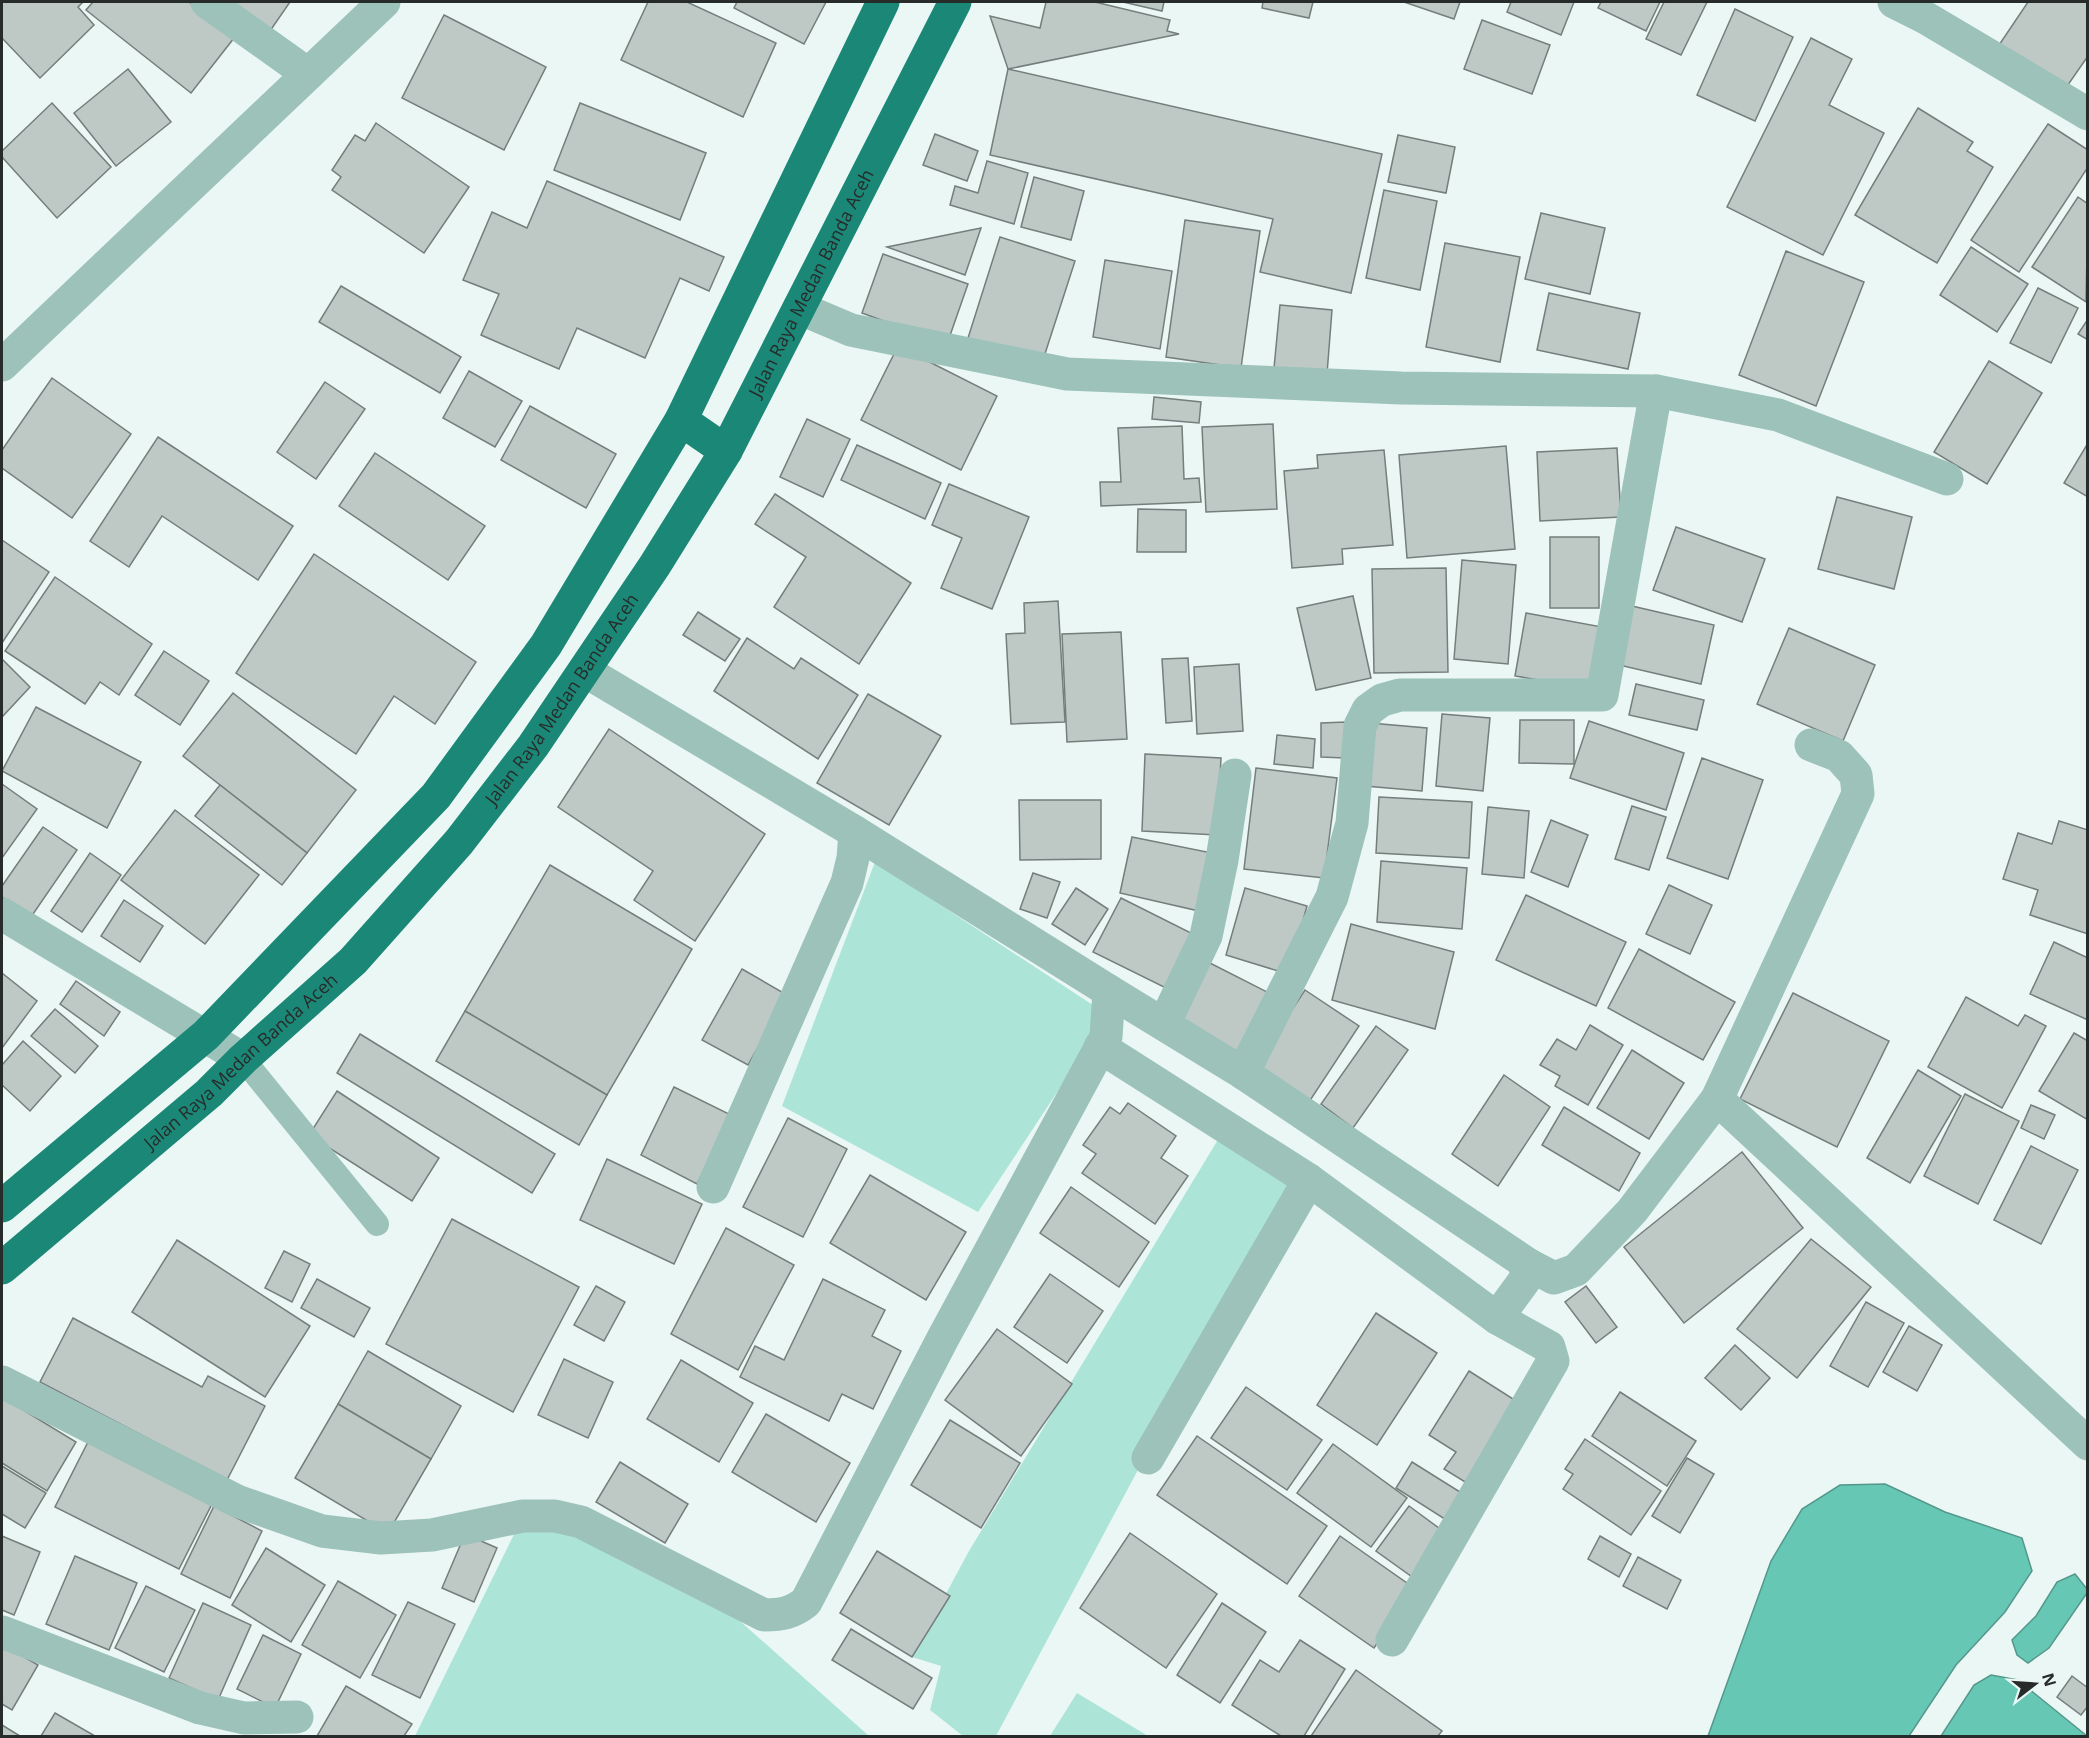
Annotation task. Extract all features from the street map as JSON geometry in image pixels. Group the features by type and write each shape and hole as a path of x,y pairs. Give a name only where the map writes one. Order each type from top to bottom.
{"highway":[{"path":"2,1206 206,1035 436,796 546,645 681,420 883,2"},
{"name":"Jalan Raya Medan Banda Aceh","path":"2,1268 209,1093 243,1059 353,961 459,842 533,746 655,565 726,451 955,2"},
{"path":"681,420 726,451"}],"street":[{"path":"207,2 308,74"},
{"path":"2,365 384,2"},
{"path":"1894,2 1926,18 2088,114"},
{"path":"799,308 851,330 1067,374 1401,388 1656,391 1778,415 1947,479"},
{"path":"1243,1073 1332,897 1352,823 1360,726 1368,710 1382,700 1400,695 1602,695 1656,391"},
{"path":"585,671 852,858 1106,1022 1309,1180 1498,1315 1549,1347 1552,1361 1392,1640"},
{"path":"1106,1022 1164,1024 1243,1073 1526,1273 1554,1278 1576,1270 1632,1211 1717,1099 1858,794 1856,775 1839,756 1811,744"},
{"path":"1164,1024 1206,936 1222,860 1235,775"},
{"path":"713,1187 852,858"},
{"path":"2,914 243,1059"},
{"path":"2,1382 237,1501 322,1531 381,1538 432,1535 523,1516 555,1516 581,1522 764,1615 783,1615 794,1611 806,1602 1106,1022"},
{"path":"1717,1099 2088,1444"},
{"path":"1148,1458 1309,1180"},
{"path":"1498,1315 1526,1273"},
{"path":"2,1632 200,1708 244,1718 297,1717"}],"lane":[{"path":"243,1059 377,1224"}],"shaded area":[{"path":"875,862 1108,1015 978,1212 782,1106"},
{"path":"1219,1138 1291,1183 996,1736 963,1736 930,1710 941,1666 912,1657 969,1551"},
{"path":"1885,1484 1945,1512 2022,1538 2032,1571 2005,1612 1956,1665 1909,1736 1708,1736 1771,1561 1802,1509 1840,1485"},
{"path":"523,1516 694,1580 869,1736 415,1736"},
{"path":"2075,1574 2087,1589 2087,1593 2049,1648 2028,1663 2017,1655 2012,1640 2036,1616 2057,1582"},
{"path":"1991,1675 2018,1680 2087,1736 1941,1736 1974,1685"},
{"path":"1077,1693 1148,1736 1050,1736"}],"building":[{"path":"2,2 83,2 78,7 94,25 40,78 2,38"},
{"path":"93,2 189,2 234,38 191,93 86,10"},
{"path":"228,2 290,2 270,31"},
{"path":"648,2 687,2 776,43 743,117 621,60"},
{"path":"737,2 826,2 804,44 734,8"},
{"path":"1046,2 1095,2 1170,20 1167,31 1179,34 1008,69 990,16 1040,28"},
{"path":"1123,2 1164,2 1162,11"},
{"path":"1263,2 1313,2 1309,18 1262,8"},
{"path":"1404,2 1460,2 1454,19"},
{"path":"1511,2 1574,2 1561,35 1507,12"},
{"path":"1601,2 1660,2 1646,31 1598,8"},
{"path":"1664,2 1707,2 1681,55 1646,39"},
{"path":"2028,2 2088,2 2088,56 2063,92 1997,48"},
{"path":"1735,9 1793,37 1755,121 1697,95"},
{"path":"444,15 546,67 504,150 402,98"},
{"path":"1482,20 1550,45 1532,94 1464,69"},
{"path":"1811,38 1852,59 1829,105 1884,133 1823,255 1727,207"},
{"path":"128,69 171,122 116,166 74,113"},
{"path":"1008,69 1382,154 1351,293 1260,272 1273,219 990,155"},
{"path":"52,103 111,167 57,218 2,157 2,151"},
{"path":"580,103 706,153 680,220 554,170"},
{"path":"1918,108 1973,142 1967,151 1993,167 1937,263 1855,215"},
{"path":"376,123 469,187 424,253 332,190 341,177 332,170 355,135 365,141"},
{"path":"2048,124 2088,150 2088,167 2019,272 1971,240"},
{"path":"935,134 978,151 967,181 923,165"},
{"path":"1398,135 1455,147 1446,193 1388,182"},
{"path":"987,161 1028,173 1014,224 950,205 955,186 978,193"},
{"path":"1034,177 1084,191 1071,240 1021,227"},
{"path":"547,181 724,257 709,291 680,278 645,358 577,328 559,369 481,335 499,294 463,280 492,212 527,228"},
{"path":"1384,190 1437,201 1420,290 1366,278"},
{"path":"2078,197 2088,204 2086,302 2032,267"},
{"path":"1541,213 1605,228 1590,294 1525,279"},
{"path":"1185,220 1260,231 1241,368 1166,357"},
{"path":"981,228 965,275 887,247"},
{"path":"1000,237 1075,261 1042,363 968,338"},
{"path":"1445,243 1520,257 1500,362 1426,347"},
{"path":"1971,247 2028,284 1997,332 1940,295"},
{"path":"1786,251 1864,282 1816,406 1739,375"},
{"path":"883,254 968,284 947,344 862,313"},
{"path":"1105,260 1172,271 1160,349 1093,337"},
{"path":"341,286 461,357 440,393 319,322"},
{"path":"2038,288 2078,308 2051,363 2010,343"},
{"path":"1549,293 1640,313 1628,369 1537,350"},
{"path":"1280,305 1332,310 1327,374 1274,368"},
{"path":"2088,319 2088,340 2078,334"},
{"path":"898,346 997,396 961,470 861,420"},
{"path":"1989,361 2042,393 1987,484 1934,452"},
{"path":"469,371 522,401 495,447 443,418"},
{"path":"52,378 131,434 72,518 2,468 2,450"},
{"path":"325,382 365,409 316,479 277,452"},
{"path":"1154,397 1201,402 1199,423 1152,419"},
{"path":"530,406 616,454 586,508 501,460"},
{"path":"807,419 850,439 823,497 780,477"},
{"path":"1273,424 1277,509 1206,512 1202,427"},
{"path":"1182,426 1184,479 1199,478 1201,502 1101,506 1100,482 1121,482 1118,428"},
{"path":"158,437 293,526 258,580 162,516 129,567 90,541"},
{"path":"2088,443 2088,497 2064,483"},
{"path":"857,445 941,483 925,519 841,480"},
{"path":"1506,446 1515,549 1407,558 1399,455"},
{"path":"1617,448 1621,517 1540,521 1537,452"},
{"path":"1384,450 1393,545 1342,549 1343,564 1292,568 1284,471 1318,468 1317,455"},
{"path":"375,453 485,526 448,580 339,506"},
{"path":"949,484 1029,517 992,609 941,588 962,538 932,525"},
{"path":"775,494 911,583 859,664 774,607 806,557 755,524"},
{"path":"1837,497 1912,517 1894,589 1818,569"},
{"path":"1138,509 1186,510 1186,552 1137,552"},
{"path":"1676,527 1765,559 1742,622 1653,590"},
{"path":"1550,537 1599,537 1599,608 1550,608"},
{"path":"2,540 49,572 2,643"},
{"path":"314,554 476,662 435,724 394,696 356,754 236,673"},
{"path":"1462,560 1516,565 1508,664 1454,659"},
{"path":"1446,568 1448,672 1374,673 1372,569"},
{"path":"55,577 152,644 119,695 100,682 85,704 5,651"},
{"path":"1353,596 1371,678 1316,690 1297,608"},
{"path":"1058,601 1065,722 1011,724 1006,634 1025,633 1024,603"},
{"path":"1632,606 1714,625 1701,684 1619,665"},
{"path":"698,612 740,639 725,661 683,635"},
{"path":"1526,613 1602,627 1591,689 1515,676"},
{"path":"1789,628 1875,665 1843,741 1757,704"},
{"path":"1121,632 1127,739 1067,742 1062,634"},
{"path":"747,638 794,669 801,658 858,695 818,759 714,691"},
{"path":"164,651 209,681 180,725 135,695"},
{"path":"1188,658 1192,721 1166,723 1162,659"},
{"path":"2,659 30,687 2,717"},
{"path":"1239,664 1243,731 1197,734 1194,667"},
{"path":"1636,684 1704,700 1697,730 1629,715"},
{"path":"233,693 356,790 307,853 183,756"},
{"path":"868,694 941,736 889,825 817,783"},
{"path":"36,707 141,762 107,828 2,771"},
{"path":"1442,714 1490,718 1483,791 1436,786"},
{"path":"1520,720 1574,720 1574,764 1519,763"},
{"path":"1589,721 1684,753 1666,810 1570,778"},
{"path":"1346,722 1345,758 1321,757 1321,723"},
{"path":"1370,723 1427,728 1422,791 1365,786"},
{"path":"609,729 765,834 695,941 634,900 653,871 558,807"},
{"path":"1277,735 1315,739 1313,768 1274,764"},
{"path":"1145,754 1221,758 1217,835 1142,831"},
{"path":"1702,758 1763,780 1728,879 1667,858"},
{"path":"1256,768 1337,778 1324,878 1244,869"},
{"path":"2,784 37,809 2,858"},
{"path":"220,785 307,853 282,885 195,816"},
{"path":"1379,797 1472,802 1469,858 1376,853"},
{"path":"1019,800 1101,800 1101,859 1020,860"},
{"path":"1632,806 1666,817 1649,870 1615,859"},
{"path":"1488,807 1529,811 1524,878 1482,874"},
{"path":"175,810 259,875 205,944 121,880"},
{"path":"1551,820 1588,835 1568,887 1531,872"},
{"path":"2059,821 2088,830 2088,934 2030,915 2038,890 2003,879 2018,833 2052,844"},
{"path":"43,827 77,850 31,917 2,897 2,886"},
{"path":"1132,837 1212,853 1199,911 1120,893"},
{"path":"90,853 121,875 82,932 51,911"},
{"path":"1381,861 1467,868 1462,929 1377,922"},
{"path":"550,865 692,949 607,1095 465,1011"},
{"path":"1033,873 1060,882 1047,918 1020,909"},
{"path":"1669,885 1712,905 1690,954 1646,934"},
{"path":"1076,888 1108,909 1085,945 1052,924"},
{"path":"1245,888 1307,906 1288,974 1226,955"},
{"path":"1526,895 1626,942 1596,1006 1496,960"},
{"path":"1121,898 1195,935 1168,989 1093,952"},
{"path":"124,900 163,926 140,962 101,936"},
{"path":"1351,924 1454,952 1435,1029 1332,1000"},
{"path":"2054,942 2088,958 2088,1020 2030,994"},
{"path":"1639,949 1735,1002 1703,1060 1608,1008"},
{"path":"1204,960 1273,995 1241,1058 1172,1024"},
{"path":"742,969 787,995 748,1065 702,1040"},
{"path":"2,973 37,1001 2,1048"},
{"path":"76,981 120,1012 104,1036 60,1004"},
{"path":"1305,990 1359,1026 1307,1105 1253,1069"},
{"path":"1793,993 1889,1041 1837,1147 1740,1099"},
{"path":"1966,997 2018,1026 2025,1015 2046,1026 2002,1108 1928,1067"},
{"path":"55,1009 98,1046 75,1073 31,1036"},
{"path":"465,1011 607,1095 579,1145 436,1061"},
{"path":"1590,1025 1623,1045 1588,1105 1555,1086 1560,1076 1540,1065 1557,1039 1576,1050"},
{"path":"1376,1026 1408,1050 1353,1128 1321,1104"},
{"path":"2074,1033 2088,1041 2088,1120 2039,1091"},
{"path":"360,1034 555,1154 532,1193 337,1073"},
{"path":"23,1041 61,1076 30,1111 2,1085 2,1065"},
{"path":"1632,1050 1684,1083 1649,1139 1597,1108"},
{"path":"1918,1070 1961,1096 1910,1183 1867,1158"},
{"path":"1504,1075 1550,1107 1498,1186 1452,1154"},
{"path":"674,1087 731,1115 697,1184 641,1155"},
{"path":"337,1091 439,1158 412,1201 309,1135"},
{"path":"1965,1094 2019,1121 1978,1204 1924,1176"},
{"path":"1128,1103 1176,1136 1161,1158 1188,1176 1155,1224 1082,1173 1096,1154 1083,1145 1110,1107 1120,1114"},
{"path":"2031,1105 2055,1115 2044,1139 2021,1128"},
{"path":"1564,1107 1640,1153 1619,1191 1542,1145"},
{"path":"788,1118 847,1149 803,1237 743,1207"},
{"path":"2031,1146 2078,1170 2041,1244 1994,1220"},
{"path":"1742,1152 1803,1228 1684,1323 1624,1247"},
{"path":"607,1159 702,1204 674,1264 580,1220"},
{"path":"870,1175 966,1232 926,1300 830,1243"},
{"path":"1071,1187 1149,1242 1119,1287 1040,1233"},
{"path":"452,1219 579,1287 513,1412 386,1344"},
{"path":"726,1228 794,1265 738,1370 671,1334"},
{"path":"1811,1239 1871,1287 1797,1378 1737,1329"},
{"path":"177,1240 310,1326 265,1397 132,1312"},
{"path":"284,1251 310,1264 292,1302 265,1288"},
{"path":"1050,1274 1103,1311 1067,1363 1014,1327"},
{"path":"317,1279 370,1308 354,1337 301,1308"},
{"path":"823,1279 885,1310 872,1336 901,1351 873,1409 842,1394 829,1421 740,1377 755,1346 784,1360"},
{"path":"596,1286 625,1302 604,1341 574,1325"},
{"path":"1586,1286 1617,1327 1596,1343 1565,1302"},
{"path":"1866,1302 1904,1323 1868,1387 1830,1366"},
{"path":"1376,1313 1437,1353 1377,1445 1317,1405"},
{"path":"73,1318 202,1387 208,1376 265,1406 227,1480 40,1382"},
{"path":"1909,1326 1942,1345 1917,1391 1883,1372"},
{"path":"997,1329 1072,1384 1021,1456 945,1400"},
{"path":"1735,1345 1770,1378 1741,1410 1705,1378"},
{"path":"368,1351 461,1406 431,1459 338,1404"},
{"path":"564,1359 613,1382 588,1438 538,1415"},
{"path":"681,1360 753,1403 719,1462 647,1419"},
{"path":"1469,1371 1521,1404 1470,1485 1444,1469 1456,1452 1429,1435"},
{"path":"1246,1387 1322,1440 1287,1490 1211,1438"},
{"path":"1620,1392 1696,1441 1667,1486 1592,1436"},
{"path":"2,1397 76,1442 47,1491 2,1463"},
{"path":"338,1404 431,1459 388,1533 295,1478"},
{"path":"766,1414 850,1463 816,1522 732,1472"},
{"path":"950,1420 1020,1463 981,1528 911,1485"},
{"path":"1197,1436 1327,1526 1287,1584 1157,1495"},
{"path":"90,1438 214,1500 179,1569 55,1507"},
{"path":"1585,1439 1661,1491 1631,1535 1563,1489 1573,1474 1565,1469"},
{"path":"1333,1444 1407,1498 1371,1547 1297,1493"},
{"path":"1687,1458 1714,1474 1680,1533 1652,1516"},
{"path":"620,1462 688,1504 665,1543 596,1502"},
{"path":"1412,1462 1468,1497 1451,1523 1396,1488"},
{"path":"2,1466 46,1493 25,1528 2,1514"},
{"path":"214,1506 262,1531 230,1598 181,1574"},
{"path":"1409,1506 1447,1534 1415,1579 1376,1551"},
{"path":"1130,1533 1217,1594 1166,1668 1080,1608"},
{"path":"465,1534 497,1548 474,1602 442,1588"},
{"path":"2,1536 40,1552 14,1615 2,1610"},
{"path":"1340,1536 1414,1588 1374,1648 1299,1596"},
{"path":"1600,1536 1631,1554 1619,1577 1588,1559"},
{"path":"266,1548 325,1585 291,1642 232,1605"},
{"path":"877,1551 950,1596 912,1657 840,1613"},
{"path":"75,1556 137,1583 109,1650 46,1624"},
{"path":"1638,1557 1681,1580 1667,1609 1623,1586"},
{"path":"338,1581 396,1615 360,1678 302,1645"},
{"path":"146,1586 195,1610 164,1672 115,1648"},
{"path":"408,1602 455,1624 420,1698 372,1675"},
{"path":"203,1603 251,1625 218,1700 169,1678"},
{"path":"1222,1603 1266,1632 1220,1703 1177,1675"},
{"path":"851,1629 932,1678 913,1709 832,1660"},
{"path":"263,1635 301,1654 275,1708 237,1689"},
{"path":"1300,1640 1345,1669 1304,1736 1281,1736 1232,1705 1260,1660 1279,1672"},
{"path":"2,1644 38,1665 12,1710 2,1704"},
{"path":"1356,1670 1442,1731 1438,1736 1311,1736"},
{"path":"2072,1676 2088,1688 2088,1706 2081,1715 2057,1697"},
{"path":"346,1686 412,1724 404,1736 317,1736"},
{"path":"55,1713 95,1736 41,1736"},
{"path":"2,1725 20,1736 2,1736"}]}
